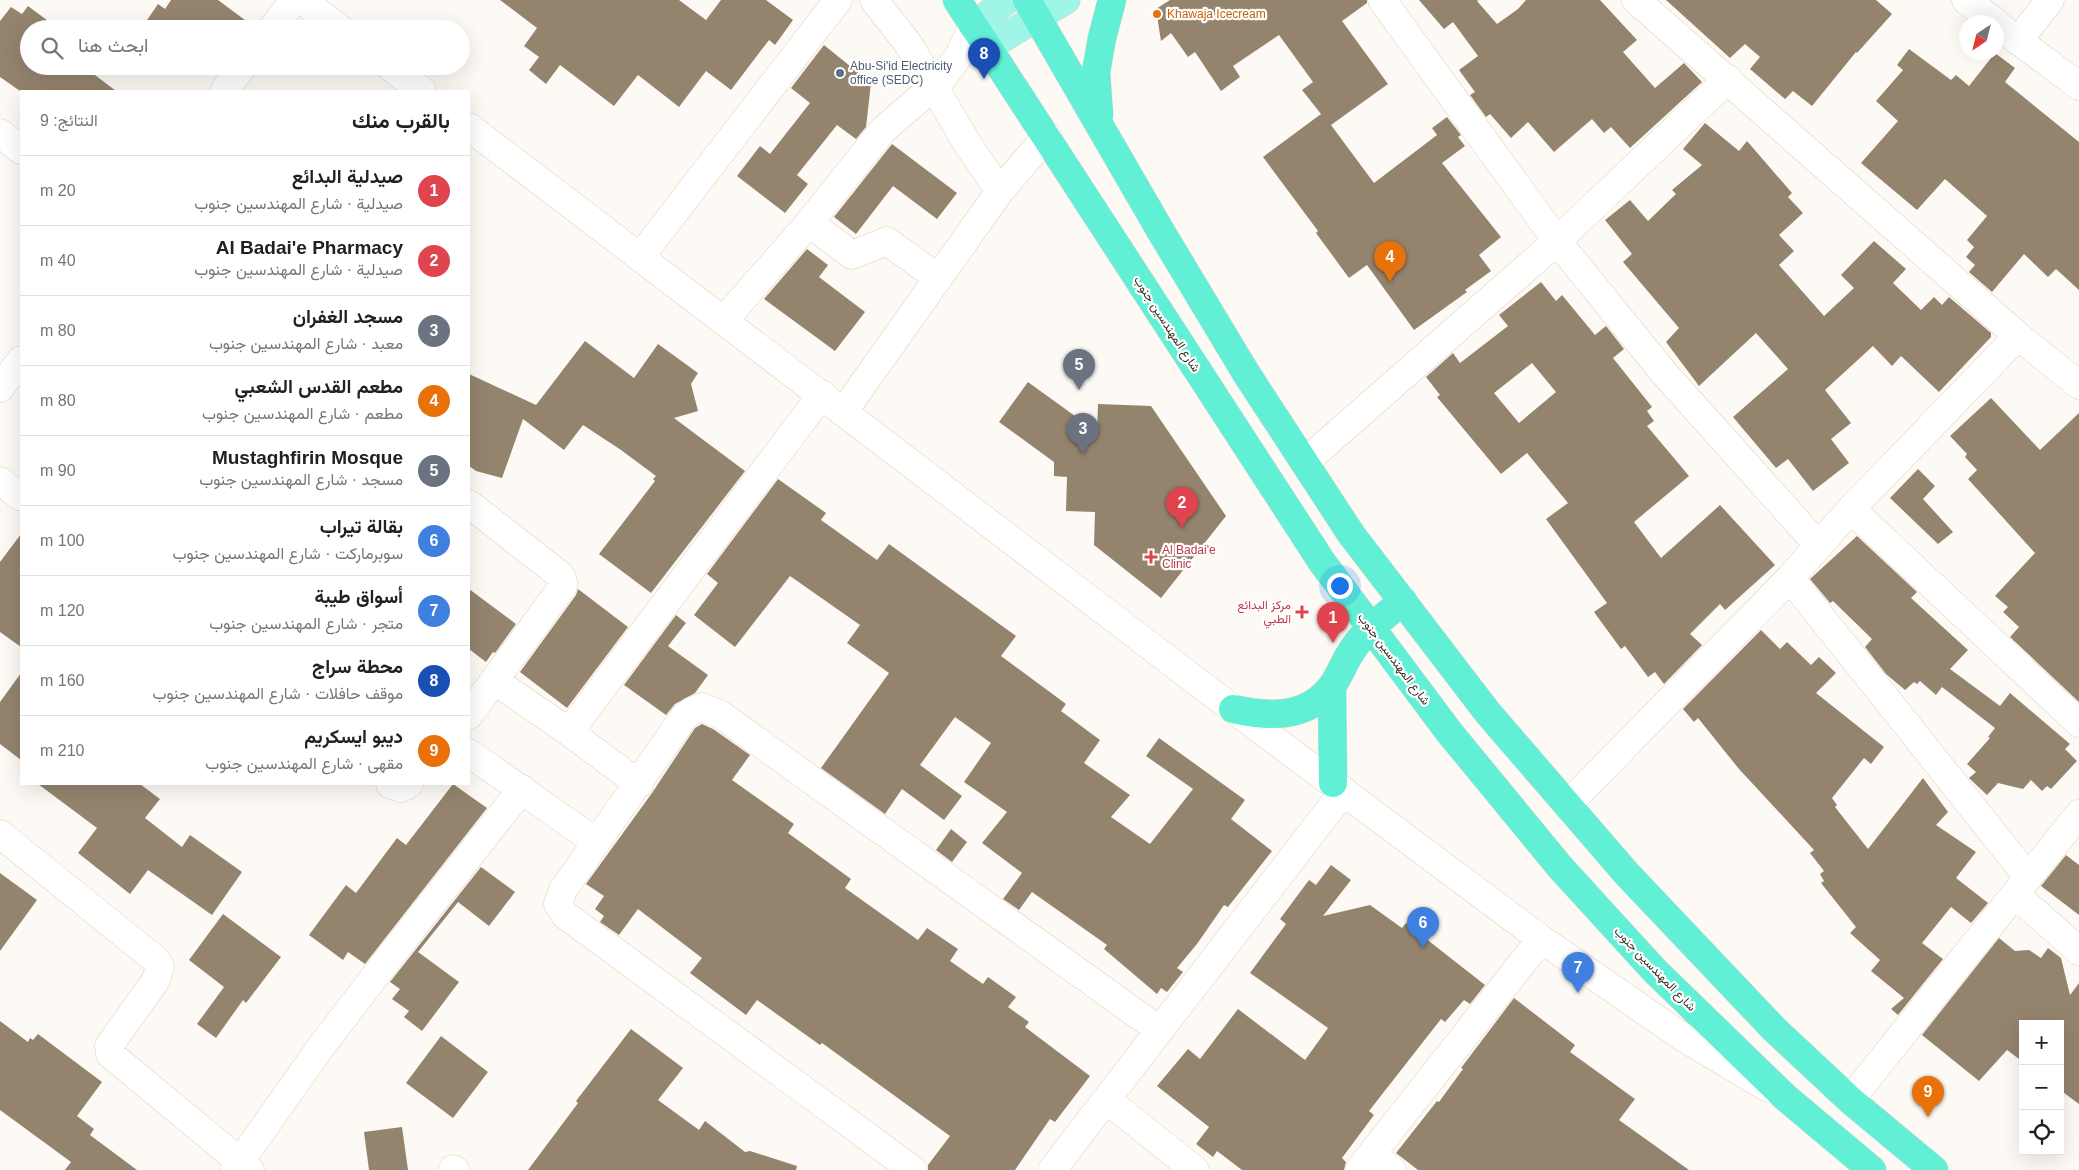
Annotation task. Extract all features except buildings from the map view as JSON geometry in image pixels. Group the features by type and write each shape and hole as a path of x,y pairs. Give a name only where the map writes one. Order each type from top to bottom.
{"highway":[{"name":"شارع المهندسين جنوب","path":"958,0 1322,562 1455,739 1560,867 1655,971 1785,1097 1872,1170"},
{"path":"1099,122 1096,72 1102,38 1112,0"},
{"path":"1033,9 1160,230 1246,373 1351,534 1488,713 1628,874 1774,1029 1850,1100 1934,1170"},
{"path":"1233,709 1270,715 1296,712 1318,700 1332,686 1353,648 1370,627 1403,601"},
{"path":"1332,686 1338,787"}],"main road":[{"path":"980,36 1007,0"},
{"path":"980,36 1033,9 1066,0"}],"street":[{"path":"279,20 294,0"},
{"path":"302,0 328,20"},
{"path":"640,257 838,0"},
{"path":"874,0 909,45 970,148 1000,191"},
{"path":"1382,0 1557,240 1664,374 1819,546"},
{"path":"1636,0 2018,336 2079,385"},
{"path":"1966,0 1986,15"},
{"path":"2018,41 2050,0"},
{"path":"2004,30 2079,86"},
{"path":"724,320 809,223 883,130 903,111 935,87 951,69 960,54 980,36"},
{"path":"225,90 237,75"},
{"path":"401,75 421,90"},
{"path":"1305,462 1557,240 1728,79"},
{"path":"470,128 822,394 1233,709 1541,939 1677,1034 1785,1097"},
{"path":"0,133 20,149"},
{"path":"844,411 1000,191 1047,136"},
{"path":"809,223 852,255 887,241 938,278"},
{"path":"1567,805 1790,578 1851,509 2018,336"},
{"path":"0,388 20,361"},
{"path":"569,732 822,394"},
{"path":"0,481 20,496"},
{"path":"470,505 560,575 563,581 562,590 470,714"},
{"path":"1851,509 2079,723"},
{"path":"1790,578 2022,885 2079,951"},
{"path":"495,681 569,732 639,784"},
{"path":"913,1170 562,911 558,904 563,890 596,842 684,718 692,711 702,707 712,711 1159,1030"},
{"path":"470,754 596,842"},
{"path":"393,785 401,788 407,785"},
{"path":"1052,1170 1107,1100 1338,787"},
{"path":"0,834 156,960 160,967 156,980 109,1046 110,1054 241,1168 318,1051 522,789"},
{"path":"1850,1100 2079,814"},
{"path":"1374,1165 1541,939"},
{"path":"1107,1100 1195,1170"}],"place":[{"name":"Khawaja Icecream","path":"1157,14"},
{"name":"Abu-Si'id Electricity office (SEDC)","path":"840,73"},
{"name":"محطة سراج","path":"984,79"},
{"name":"مطعم القدس الشعبي","path":"1390,282"},
{"name":"Mustaghfirin Mosque","path":"1079,390"},
{"name":"مسجد الغفران","path":"1083,454"},
{"name":"Al Badai'e Pharmacy","path":"1182,528"},
{"name":"Al Badai'e Clinic","path":"1151,557"},
{"name":"مركز البدائع الطبي","path":"1302,612"},
{"name":"صيدلية البدائع","path":"1333,643"},
{"name":"بقالة تيراب","path":"1423,948"},
{"name":"أسواق طيبة","path":"1578,993"},
{"name":"ديبو ايسكريم","path":"1928,1117"}]}
